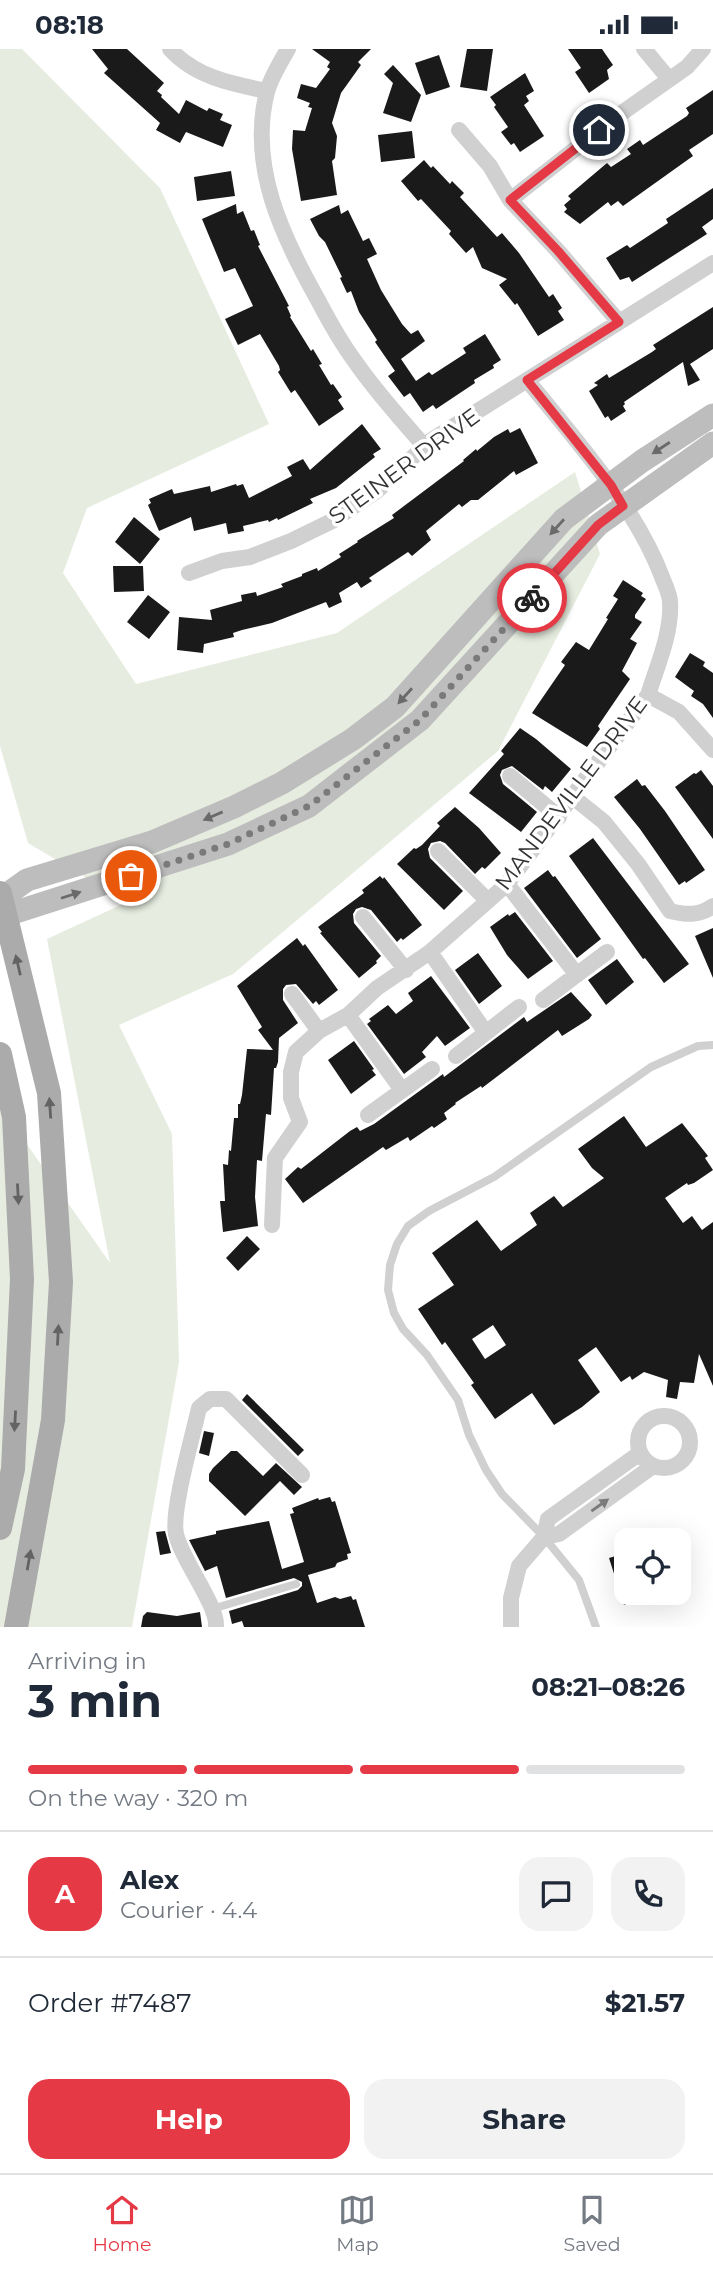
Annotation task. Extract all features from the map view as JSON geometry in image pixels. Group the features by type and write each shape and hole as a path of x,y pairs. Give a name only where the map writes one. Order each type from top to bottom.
{"main road":[{"path":"2,905 27,880 152,842 234,807 282,783 353,739 395,707 564,519 642,461 713,415"},
{"path":"2,905 228,844 309,806 420,720 598,525 713,443"},
{"path":"2,905 49,1093 61,1282 53,1420 16,1627"},
{"path":"0,1054 14,1117 22,1279 13,1469 0,1528"}],"street":[{"path":"170,49 178,58 219,81 267,91"},
{"path":"288,49 267,91 262,133 265,175 274,206 299,268 354,361 425,447"},
{"path":"644,49 669,79"},
{"path":"510,200 616,117 687,67 703,49"},
{"path":"459,130 491,166 510,200 619,322"},
{"name":"STEINER DRIVE","path":"189,573 222,561 250,557 332,521 378,490 430,441 713,263"},
{"name":"MANDEVILLE DRIVE","path":"272,1225 275,1158 300,1122 290,1098 291,1072 296,1052 319,1031 348,1015 377,988 430,952 507,884 648,695 669,622 670,600 656,560 611,485 527,380"},
{"path":"648,695 679,712 713,750"},
{"path":"510,776 559,817"},
{"path":"573,797 604,822 638,864 670,911 687,915 706,911 713,906"},
{"path":"438,851 488,901"},
{"path":"507,884 577,975"},
{"path":"362,917 406,970"},
{"path":"430,952 486,1033"},
{"path":"543,1000 607,952"},
{"path":"292,994 319,1031"},
{"path":"456,1056 519,1007"},
{"path":"348,1015 402,1090"},
{"path":"368,1115 432,1069"},
{"path":"216,1627 212,1609 188,1566 176,1533 176,1513 200,1408 210,1399 226,1399 302,1475"},
{"path":"544,1537 559,1534 653,1466 671,1467 685,1456 690,1439 682,1423 666,1415 649,1420 639,1435 640,1453 653,1466"},
{"path":"511,1627 511,1598 519,1566 544,1537 548,1519 640,1453"}],"lane":[{"path":"596,1627 579,1580 544,1537 502,1494 486,1470 469,1434 458,1400 427,1355 403,1329 394,1313 388,1290 390,1265 397,1244 408,1226 429,1211 494,1177 651,1067 698,1046 713,1045"},
{"path":"212,1609 296,1584"}],"shaded area":[{"path":"0,49 22,49 160,188 269,424 87,508 63,573 136,684 337,633 575,472 600,554 498,751 233,974 119,1025 172,1134 179,1362 132,1627 0,1627 0,1106 110,1263 47,939 127,902 28,843 0,746"}],"building":[{"path":"92,49 127,49 164,83 157,91 179,114 186,100 207,111 209,108 223,114 220,120 232,125 223,147 186,132 180,143 156,130 160,123 104,73 108,69"},
{"path":"312,49 371,49 358,62 361,65 341,93 332,123 337,136 335,158 332,161 337,195 301,201 292,149 293,130 305,131 312,108 308,107 310,103 297,98 301,84 316,88 330,69 327,67 330,62"},
{"path":"467,49 493,49 487,91 460,87"},
{"path":"568,49 602,49 613,65 607,70 609,79 589,93 575,72 581,68"},
{"path":"439,55 450,87 426,95 415,63"},
{"path":"393,65 421,95 411,122 383,113 393,83 384,74"},
{"path":"525,73 534,91 526,96 529,101 524,105 544,136 520,152 501,132 508,127 490,97"},
{"path":"713,90 713,134 689,150 693,156 623,206 618,201 611,206 608,202 580,224 564,212 567,209 564,205 571,199 568,196 607,163 611,167 631,154 627,149 640,140 643,145 687,116 689,113 686,108"},
{"path":"412,131 415,158 381,162 378,135"},
{"path":"424,160 464,193 460,197 497,237 502,233 549,297 553,294 562,308 558,311 564,320 538,336 517,303 515,305 499,285 507,279 482,268 473,247 466,253 449,234 451,231 421,199 418,201 401,181"},
{"path":"231,171 235,196 197,201 194,177"},
{"path":"713,188 713,219 702,227 707,234 632,282 629,277 620,280 606,258 627,245 630,248 668,223 666,219"},
{"path":"236,204 237,214 243,211 251,231 254,230 260,245 258,246 289,306 290,317 311,351 313,349 331,385 333,384 342,397 338,400 344,409 319,426 295,390 291,393 260,334 238,345 225,319 253,306 235,268 224,272 202,219"},
{"path":"339,205 341,214 348,210 363,241 369,238 377,254 367,259 381,290 402,324 411,334 418,330 425,341 401,359 416,381 429,372 432,375 466,353 463,348 485,334 501,360 493,365 494,368 474,380 475,383 436,409 433,405 423,412 410,393 404,397 388,376 395,371 375,342 377,340 359,312 351,291 347,293 325,242 310,219"},
{"path":"713,307 713,349 690,364 700,380 688,386 683,362 624,402 626,411 611,421 608,416 605,418 589,391 598,385 594,383 607,374 609,378 652,352 656,349 653,345"},
{"path":"362,424 381,449 373,454 375,457 336,488 310,499 313,503 278,520 277,518 243,526 244,531 228,534 226,523 194,531 191,517 159,531 148,505 151,503 149,499 172,489 174,494 210,486 211,492 236,484 243,484 249,498 292,476 287,467 303,459 310,470"},
{"path":"520,428 538,463 516,475 514,471 478,500 471,500 462,507 459,504 426,531 431,540 412,556 408,552 369,578 372,581 361,588 357,582 339,593 342,602 329,608 326,602 272,623 233,633 234,637 204,644 203,653 177,650 179,617 212,620 210,610 242,601 241,595 256,592 257,596 283,587 281,584 302,574 317,568 318,571 341,557 339,554 357,541 394,518 392,515 476,449 477,451 508,429 510,433"},
{"path":"134,517 160,539 140,564 115,542"},
{"path":"113,566 143,566 144,591 114,592"},
{"path":"623,580 643,593 641,596 646,599 635,615 635,618 642,622 630,639 637,643 622,671 630,679 587,747 532,713 565,665 561,662 576,642 589,650 618,599 613,596"},
{"path":"148,595 170,612 149,639 127,622"},
{"path":"690,653 705,662 703,666 713,673 713,718 703,704 691,696 694,691 675,677"},
{"path":"520,728 571,769 552,792 545,786 543,790 512,766 502,770 500,775 503,784 537,812 521,832 469,793 504,754 501,751"},
{"path":"701,770 713,786 713,839 675,787"},
{"path":"637,779 665,811 705,870 686,883 685,881 679,885 614,797"},
{"path":"455,807 479,828 501,853 485,869 482,867 475,874 445,843 431,843 428,849 430,858 463,891 444,910 397,864 414,848 422,845 440,826 437,823"},
{"path":"593,838 689,964 664,983 645,958 643,959 569,856"},
{"path":"548,870 601,939 577,958 524,888"},
{"path":"380,876 383,879 384,877 422,925 397,942 371,910 362,907 356,909 353,914 354,923 381,956 377,963 359,978 320,933 322,932 318,927 364,893 362,890"},
{"path":"515,912 553,961 528,979 507,955 490,927"},
{"path":"713,928 713,978 695,936"},
{"path":"297,938 303,946 305,944 338,990 319,1005 316,1001 313,1004 296,984 286,985 283,989 283,1000 298,1023 279,1038 271,1115 266,1114 262,1161 257,1160 255,1197 258,1226 223,1232 220,1201 225,1201 223,1164 228,1165 234,1118 238,1118 247,1049 273,1050 258,1030 262,1027 237,986"},
{"path":"478,953 502,986 479,1004 455,970"},
{"path":"617,959 634,982 606,1005 588,980"},
{"path":"431,976 470,1028 445,1046 437,1036 422,1052 426,1057 404,1074 367,1024 371,1021 369,1019 388,1005 396,1014 413,1001 408,993"},
{"path":"571,992 592,1015 589,1019 562,1036 558,1030 482,1088 481,1086 455,1103 444,1113 447,1119 434,1128 432,1126 410,1141 408,1137 386,1150 383,1147 303,1203 285,1179 350,1131 357,1127 360,1131 374,1124 443,1074 444,1077 524,1017 527,1022"},
{"path":"354,1041 376,1075 351,1094 328,1060"},
{"path":"624,1116 646,1147 682,1123 708,1156 705,1158 713,1170 665,1198 683,1223 692,1216 702,1230 713,1222 713,1386 699,1354 694,1383 680,1382 677,1399 666,1397 668,1380 644,1372 632,1380 630,1376 621,1382 596,1347 578,1360 600,1392 582,1407 554,1425 532,1393 495,1419 471,1385 474,1383 445,1342 442,1345 418,1309 454,1285 432,1253 477,1220 501,1251 537,1225 530,1213 554,1196 563,1207 604,1178 592,1168 578,1149","holes":["493,1325 506,1345 485,1359 472,1339"]},
{"path":"247,1236 260,1249 238,1271 226,1258"},
{"path":"247,1394 304,1450 298,1456 242,1400"},
{"path":"204,1431 214,1433 209,1456 199,1453"},
{"path":"231,1451 237,1451 263,1476 276,1463 302,1487 294,1495 280,1481 245,1516 209,1481 213,1468"},
{"path":"330,1497 332,1502 335,1501 351,1553 347,1554 348,1559 337,1563 335,1567 308,1575 317,1603 335,1597 340,1599 351,1596 353,1600 356,1599 365,1627 244,1627 242,1621 232,1624 229,1611 298,1590 302,1582 294,1578 226,1598 217,1566 205,1571 189,1540 216,1534 216,1531 269,1521 282,1569 304,1562 290,1514 294,1513 292,1508 318,1498"},
{"path":"165,1531 171,1553 160,1555 156,1532"},
{"path":"614,1557 614,1574 609,1558"},
{"path":"147,1612 177,1616 200,1612 202,1627 141,1627 143,1616"}],"way so far":[{"path":"131,876 228,844 309,806 420,720 532,598"}],"route":[{"path":"532,598 598,525 623,506 611,485 527,380 619,322 530,219 510,200 599,130"}]}
